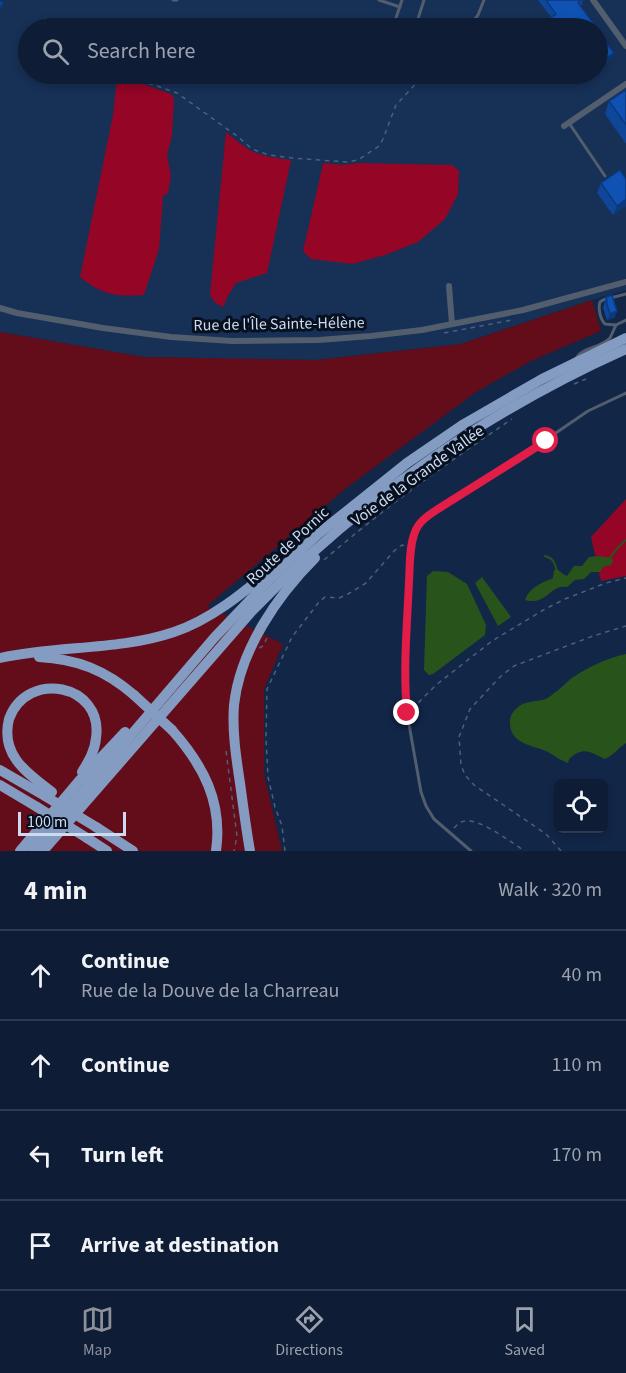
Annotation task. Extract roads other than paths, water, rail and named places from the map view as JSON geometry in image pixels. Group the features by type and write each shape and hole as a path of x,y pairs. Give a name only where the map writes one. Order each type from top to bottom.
{"highway":[{"name":"Route de Pornic","path":"23,850 214,638 291,558 377,486 433,445 520,391 626,338"},
{"name":"Route de Pornic","path":"44,851 252,610 285,577 351,520 410,474 485,423 568,376 626,349"},
{"path":"250,851 236,759 234,704 241,674 250,647 271,612 308,565 345,532 351,520"},
{"path":"0,658 34,652 127,643 174,633 220,609 254,584 281,560 291,558"},
{"path":"23,850 79,781 214,638"},
{"path":"0,663 39,657 73,661 103,673 134,695 172,730 199,764 209,784 216,815 216,851"},
{"path":"48,794 11,757 6,742 6,728 14,708 26,696 39,690 57,688 79,695 89,705 95,717 97,728 93,753 80,774 79,781"},
{"path":"0,770 69,804 75,815 133,851"},
{"path":"0,785 87,838 98,848 107,851"},
{"path":"52,851 81,815 83,805"}],"street":[{"path":"593,0 606,18"},
{"path":"608,21 626,46"},
{"path":"566,124 626,84"},
{"name":"Rue de l'Île Sainte-Hélène","path":"0,308 103,328 171,337 319,340 422,330 523,310 626,282"},
{"path":"449,286 452,324"}],"lane":[{"path":"379,0 400,7"},
{"path":"396,18 402,0"},
{"path":"418,18 424,0"},
{"path":"476,18 484,0"},
{"path":"566,124 605,176"},
{"path":"626,294 603,300 599,304 603,323 616,324 626,320"},
{"path":"573,363 578,354 610,338 616,324"},
{"path":"471,851 434,819 421,792 405,694 406,632 411,547 414,533 425,518 506,467 588,411 626,393"}],"waterway":[{"path":"609,559 626,540"},
{"path":"545,556 552,560 557,571"}]}
